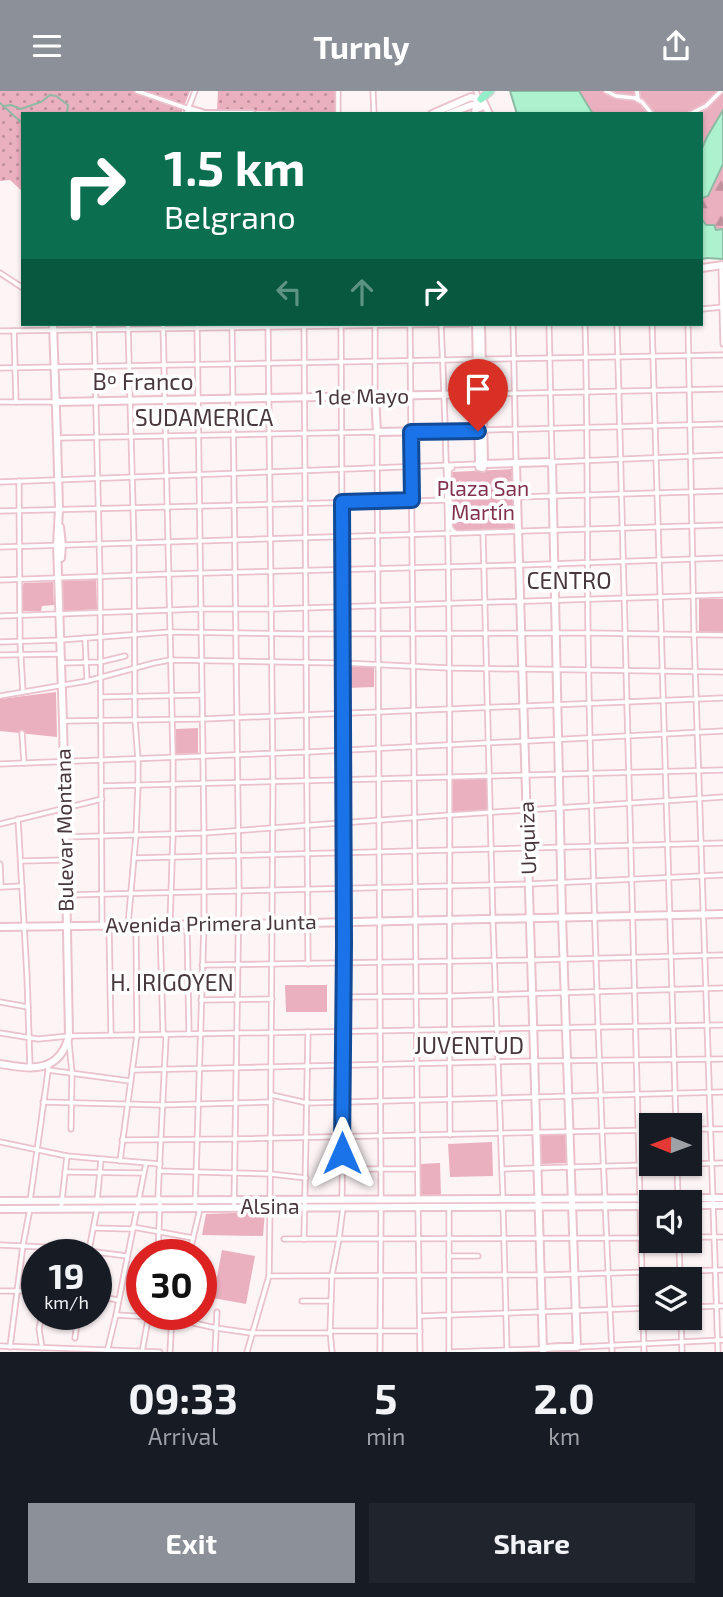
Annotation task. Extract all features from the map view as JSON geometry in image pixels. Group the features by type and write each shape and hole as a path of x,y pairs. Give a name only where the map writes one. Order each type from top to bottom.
{"main road":[{"path":"453,112 478,103 490,91"},
{"path":"440,112 478,103"},
{"path":"703,268 722,265"},
{"path":"476,326 482,465 517,467 552,462 563,959 577,1347 547,1350"},
{"path":"479,360 481,326"},
{"name":"Bulevar Montana","path":"53,327 69,1036"},
{"name":"1 de Mayo","path":"55,402 480,394"},
{"path":"375,397 377,432 481,431"},
{"name":"Urquiza","path":"517,467 542,1311 547,1350"},
{"name":"Avenida Primera Junta","path":"0,927 383,923 723,915"},
{"path":"0,1063 33,1068 49,1067 64,1050 69,1036"},
{"path":"702,1204 723,1198"},
{"path":"702,1201 723,1205"},
{"name":"Alsina","path":"0,1202 30,1205 639,1202"},
{"name":"Alsina","path":"0,1209 30,1205"}],"street":[{"path":"137,91 192,112 195,91"},
{"path":"338,91 338,112"},
{"path":"373,91 374,112"},
{"path":"606,91 616,96 637,96 650,112"},
{"path":"694,112 706,106 721,91"},
{"path":"722,265 723,344"},
{"path":"0,273 21,287"},
{"path":"703,310 722,307"},
{"path":"94,326 100,544 102,894 111,1035"},
{"path":"128,326 134,544 134,696 138,759 136,835 128,925"},
{"path":"163,326 173,757 170,925"},
{"path":"0,331 53,327 128,330 163,326 232,326 239,890 234,1204"},
{"path":"94,1229 133,1228 193,1238 197,1205 204,924 204,756 197,326"},
{"path":"247,1352 269,1276 273,754 268,326"},
{"path":"304,326 309,964"},
{"path":"331,1352 332,1275 340,1239 342,1203 344,750 341,326"},
{"path":"375,326 375,397"},
{"path":"410,326 420,1352"},
{"path":"441,326 448,500 451,529 458,534"},
{"name":"Urquiza","path":"513,326 517,467"},
{"path":"549,326 552,462 723,455"},
{"path":"585,326 592,846 612,1352"},
{"path":"502,1169 639,1165 618,326"},
{"path":"652,326 676,1113"},
{"path":"688,326 699,771 720,1340 718,1352"},
{"path":"14,331 16,402"},
{"path":"0,369 723,355"},
{"name":"1 de Mayo","path":"480,394 723,389"},
{"name":"1 de Mayo","path":"0,402 55,402"},
{"path":"481,431 723,424"},
{"path":"57,438 377,432 380,1352"},
{"path":"0,482 482,465"},
{"path":"450,1135 448,500 450,468 482,465"},
{"path":"19,481 23,692"},
{"path":"518,497 723,491"},
{"path":"0,511 448,500"},
{"path":"0,547 723,526"},
{"path":"483,534 507,1351"},
{"path":"0,580 59,576 100,577 723,558"},
{"path":"0,616 723,595"},
{"path":"0,642 169,632 723,635"},
{"path":"85,638 87,681"},
{"path":"0,655 60,654"},
{"path":"61,663 86,663 125,656"},
{"path":"0,696 87,681 170,660 723,672"},
{"path":"101,697 202,695"},
{"path":"63,721 237,718 723,698"},
{"path":"0,764 273,754 723,731"},
{"path":"22,733 24,763"},
{"path":"102,786 723,770"},
{"path":"65,837 238,831 723,797"},
{"path":"0,824 102,799"},
{"path":"18,819 29,1038 33,1068"},
{"path":"134,859 723,843"},
{"path":"21,861 65,860"},
{"path":"0,864 1,887 22,886"},
{"path":"66,895 529,884 723,875"},
{"path":"120,1161 137,1035 136,925"},
{"path":"159,1239 165,1034 160,925"},
{"path":"187,925 188,1034"},
{"path":"202,965 723,955"},
{"path":"344,997 723,988"},
{"path":"201,1000 272,999"},
{"path":"0,1002 28,1007"},
{"path":"0,1033 29,1038 723,1025"},
{"path":"304,1239 308,1032"},
{"path":"69,1036 72,1073 71,1129"},
{"path":"132,1070 723,1059"},
{"path":"24,1239 49,1067 130,1081"},
{"path":"272,1095 307,1103 723,1091"},
{"path":"43,1102 127,1105 271,1102"},
{"path":"702,1129 723,1129"},
{"path":"122,1140 638,1130"},
{"path":"0,1142 67,1156 160,1164"},
{"path":"61,1205 67,1156"},
{"path":"92,1239 101,1160"},
{"path":"131,1239 146,1163"},
{"path":"702,1163 723,1163"},
{"path":"342,1169 418,1169"},
{"path":"159,1171 271,1174 306,1178"},
{"path":"65,1172 143,1173"},
{"path":"449,1202 448,1352 547,1350"},
{"path":"702,1237 723,1237"},
{"path":"284,1239 639,1238"},
{"path":"0,1245 21,1245"},
{"path":"449,1256 478,1256"},
{"path":"10,1347 21,1258"},
{"path":"107,1352 126,1266"},
{"path":"702,1270 723,1270"},
{"path":"269,1276 639,1272"},
{"path":"0,1291 21,1291"},
{"path":"112,1299 119,1300"},
{"path":"302,1301 331,1301"},
{"path":"702,1307 723,1306"},
{"path":"420,1316 639,1309"},
{"path":"116,1315 126,1315"},
{"path":"217,1328 251,1333 420,1331"},
{"path":"39,1330 42,1348"},
{"path":"75,1338 76,1330"},
{"path":"143,1352 147,1330"},
{"path":"170,1352 171,1330"},
{"path":"215,1352 216,1330"},
{"path":"643,1330 644,1352"},
{"path":"682,1330 682,1352"},
{"path":"577,1347 720,1340"},
{"path":"0,1346 160,1352"}],"green space":[{"path":"0,91 190,91 182,112 21,112 21,190 10,180 0,181"},
{"path":"218,91 336,91 336,112 217,110"},
{"path":"579,91 723,91 723,110 703,146 703,112 592,112"},
{"path":"723,162 723,229 710,227 704,221 703,198 711,191"},
{"name":"Plaza San Martín","path":"513,469 515,530 453,531 452,472"},
{"path":"96,580 97,609 62,609 63,581"},
{"path":"53,582 54,605 42,606 41,611 23,611 24,583"},
{"path":"699,599 723,599 723,632 699,632"},
{"path":"346,666 374,667 374,687 346,688"},
{"path":"56,692 57,737 0,731 0,699"},
{"path":"198,728 198,753 176,754 176,729"},
{"path":"488,777 488,811 451,813 451,779"},
{"path":"285,985 327,985 327,1012 286,1012"},
{"path":"565,1133 567,1163 541,1164 540,1135"},
{"path":"492,1142 493,1176 450,1177 448,1144"},
{"path":"440,1163 441,1196 421,1196 420,1164"},
{"path":"265,1212 263,1236 202,1235 206,1214"},
{"path":"222,1250 255,1256 246,1304 217,1299 217,1277"}],"shaded area":[{"path":"510,91 579,91 592,112 516,112"},
{"path":"723,110 723,164 708,196 703,198 703,146"},
{"path":"703,220 706,225 714,225 716,230 723,229 723,259 703,259"}],"waterway":[{"path":"3,106 11,105 21,109 41,102 50,95 68,105 67,112"},
{"path":"0,103 21,122"}],"district":[{"name":"Bº Franco","path":"143,382"},
{"name":"SUDAMERICA","path":"204,418"},
{"name":"CENTRO","path":"569,581"},
{"name":"H. IRIGOYEN","path":"172,983"},
{"name":"JUVENTUD","path":"469,1046"}],"route":[{"path":"342,1153 342,502 412,500 411,432 478,431"}]}
